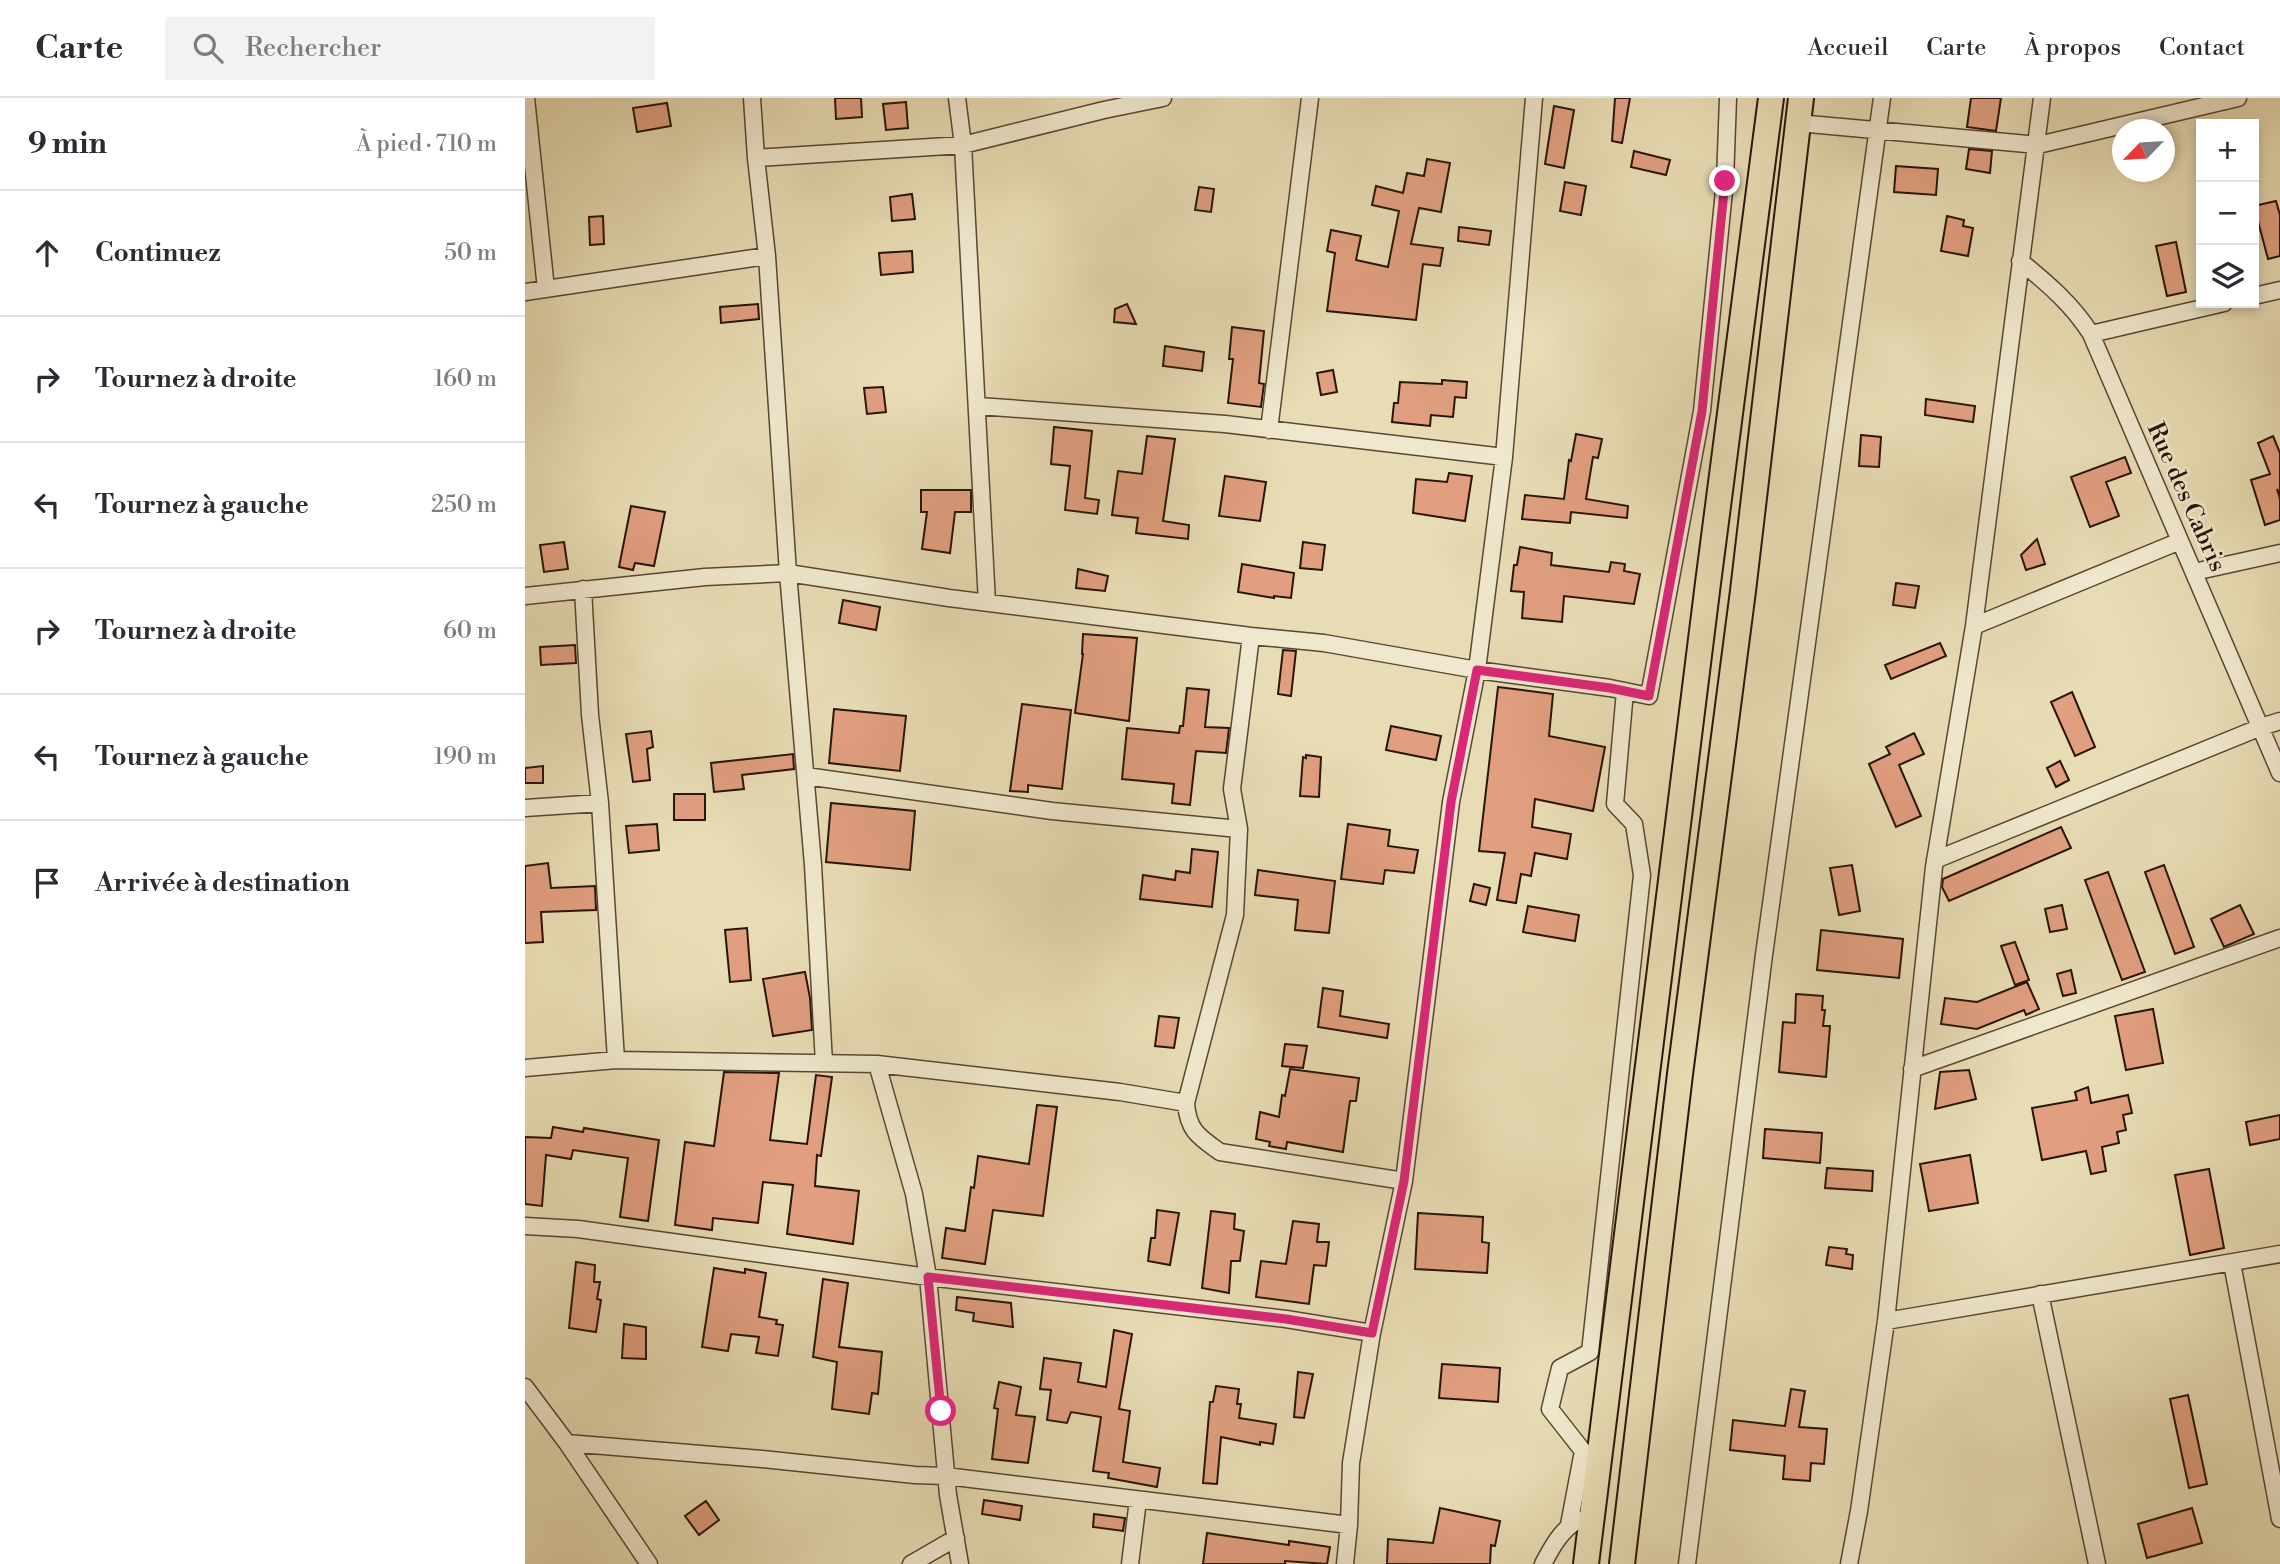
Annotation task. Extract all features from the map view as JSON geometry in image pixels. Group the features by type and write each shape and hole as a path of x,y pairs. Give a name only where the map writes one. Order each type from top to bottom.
{"main road":[{"path":"1586,1564 1771,98"},
{"path":"1622,1564 1680,1074 1744,591 1801,98"}],"street":[{"path":"526,98 546,289"},
{"path":"752,98 767,256 788,573 806,776 824,1063"},
{"path":"957,98 963,145 979,405 980,487 988,603"},
{"path":"756,158 963,145 1163,98"},
{"path":"1269,430 1310,98"},
{"path":"1345,1564 1351,1463 1366,1385 1372,1333 1404,1181 1451,802 1477,670 1504,457 1534,98"},
{"path":"525,596 705,577 788,573 988,603 1324,643 1649,696 1702,411 1725,181 1728,98"},
{"path":"1687,1564 1764,955 1882,98"},
{"path":"1849,1564 1886,1321 1935,860 1975,626 2042,98"},
{"path":"1798,122 2038,145 2238,98"},
{"path":"525,292 767,256"},
{"name":"Rue des Cabris","path":"2020,261 2054,288 2077,313 2091,334 2280,773"},
{"path":"2259,295 2280,290"},
{"path":"2091,334 2203,308"},
{"path":"979,405 1225,424 1504,457"},
{"path":"1975,626 2180,541"},
{"path":"2195,572 2280,553"},
{"path":"583,589 616,1060"},
{"path":"1251,636 1232,789 1238,829 1235,915 1186,1103 1187,1119 1196,1134 1220,1152 1404,1181"},
{"path":"1569,1525 1583,1451 1551,1409 1560,1368 1590,1352 1642,875 1634,824 1615,804 1625,691"},
{"path":"1935,860 2280,721"},
{"path":"806,776 1052,811 1238,829"},
{"path":"525,808 600,803"},
{"path":"1912,1069 2280,937"},
{"path":"525,1068 616,1060 877,1064 1120,1092 1186,1103"},
{"path":"877,1064 914,1194 928,1277 946,1476 960,1564"},
{"path":"525,1226 578,1229 928,1277 1286,1319 1372,1333"},
{"path":"1886,1321 2280,1254"},
{"path":"2232,1263 2280,1519"},
{"path":"2040,1294 2097,1564"},
{"path":"525,1387 567,1443 649,1564"},
{"path":"567,1443 946,1476 1349,1525"},
{"path":"1130,1564 1138,1500"},
{"path":"1543,1564 1552,1546 1569,1525 1592,1512"},
{"path":"911,1564 956,1538"}],"building":[{"path":"835,98 861,98 862,117 836,119"},
{"path":"1615,98 1630,98 1622,143 1612,141"},
{"path":"1971,98 2001,98 1996,131 1967,127"},
{"path":"906,102 908,128 886,130 883,104"},
{"path":"667,103 671,126 637,132 633,108"},
{"path":"1554,106 1574,110 1564,168 1545,164"},
{"path":"1969,149 1992,151 1990,173 1966,169"},
{"path":"1634,151 1670,160 1666,175 1631,167"},
{"path":"1427,159 1450,163 1441,212 1419,208 1411,244 1443,248 1440,266 1423,264 1416,320 1327,311 1335,253 1327,251 1331,230 1361,236 1356,260 1388,267 1399,211 1372,205 1376,186 1403,193 1407,173 1424,176"},
{"path":"1896,166 1938,169 1936,195 1894,192"},
{"path":"1565,182 1586,186 1581,215 1560,211"},
{"path":"1199,187 1214,189 1211,212 1195,210"},
{"path":"912,194 915,219 892,221 890,197"},
{"path":"2276,201 2280,215 2280,256 2268,259 2259,225 2259,205"},
{"path":"603,216 604,244 590,245 589,217"},
{"path":"1947,216 1964,220 1963,226 1973,228 1968,256 1941,251"},
{"path":"1459,227 1491,231 1489,245 1458,241"},
{"path":"2176,242 2186,292 2167,296 2156,246"},
{"path":"912,251 913,272 881,275 879,253"},
{"path":"758,304 759,319 721,323 720,307"},
{"path":"1127,304 1136,324 1114,322 1115,309"},
{"path":"1232,327 1264,331 1259,383 1264,384 1261,407 1228,403 1233,359 1229,359"},
{"path":"1165,346 1204,352 1202,371 1163,366"},
{"path":"1333,370 1337,392 1321,395 1317,373"},
{"path":"1442,380 1467,382 1466,398 1455,397 1453,417 1431,415 1430,426 1392,422 1394,403 1398,403 1400,382 1442,384"},
{"path":"883,387 886,412 867,414 864,388"},
{"path":"1926,399 1975,406 1973,422 1925,415"},
{"path":"1054,427 1092,431 1085,498 1099,500 1097,514 1065,510 1070,466 1051,464"},
{"path":"1576,434 1602,439 1598,458 1593,457 1586,499 1628,506 1627,518 1571,512 1570,523 1522,519 1525,495 1564,499 1569,460 1571,461"},
{"path":"1861,435 1881,437 1879,467 1859,466"},
{"path":"1147,436 1175,439 1163,521 1189,525 1188,539 1136,533 1138,518 1112,515 1118,471 1142,474"},
{"path":"2273,436 2280,453 2280,496 2277,489 2280,520 2265,525 2251,480 2270,474 2258,443"},
{"path":"2125,457 2131,473 2106,482 2119,516 2090,527 2071,477"},
{"path":"1449,473 1472,476 1465,521 1413,513 1416,479 1447,482"},
{"path":"1225,476 1266,482 1260,521 1219,516"},
{"path":"921,490 971,490 971,512 955,512 950,553 922,549 927,512 921,512"},
{"path":"631,506 665,512 654,566 635,563 633,570 619,567"},
{"path":"2037,539 2045,564 2026,570 2021,555"},
{"path":"564,542 568,569 544,572 540,545"},
{"path":"1303,542 1325,545 1322,570 1300,568"},
{"path":"1520,547 1552,553 1551,565 1609,572 1611,562 1625,564 1624,571 1640,574 1634,604 1564,596 1562,622 1522,618 1524,592 1511,591 1514,565 1517,565"},
{"path":"1242,564 1294,573 1291,598 1238,592"},
{"path":"1078,569 1108,576 1105,591 1076,588"},
{"path":"1896,583 1919,586 1915,608 1893,605"},
{"path":"843,600 880,607 876,630 839,623"},
{"path":"1083,634 1137,638 1129,721 1075,713"},
{"path":"1940,643 1946,656 1891,679 1885,665"},
{"path":"575,645 576,663 541,665 540,647"},
{"path":"1283,650 1296,651 1291,696 1278,694"},
{"path":"1498,687 1553,694 1549,736 1605,747 1593,811 1535,799 1532,827 1571,834 1567,859 1535,853 1531,876 1521,874 1516,903 1497,900 1505,853 1479,851"},
{"path":"1187,688 1209,690 1205,727 1229,728 1226,753 1196,751 1190,805 1172,803 1174,784 1122,779 1127,728 1179,733 1180,726 1183,726"},
{"path":"2072,692 2095,747 2075,756 2051,702"},
{"path":"1022,704 1071,710 1062,789 1028,785 1028,792 1010,791"},
{"path":"834,709 906,716 900,771 829,763"},
{"path":"1391,726 1441,736 1436,760 1386,750"},
{"path":"651,731 653,747 647,749 650,780 633,782 626,734"},
{"path":"1914,733 1924,754 1899,765 1921,816 1896,827 1869,764 1890,754 1886,747"},
{"path":"793,754 794,769 742,775 744,789 714,792 711,763"},
{"path":"1306,755 1321,757 1319,797 1300,796 1303,757 1306,758"},
{"path":"2060,761 2069,780 2056,787 2047,768"},
{"path":"543,766 543,783 525,783 525,768"},
{"path":"674,794 705,794 705,820 674,820"},
{"path":"831,803 915,811 910,870 826,862"},
{"path":"657,824 659,850 629,853 626,826"},
{"path":"1348,824 1390,830 1388,846 1418,850 1414,873 1385,870 1383,884 1341,879"},
{"path":"2061,827 2071,848 1949,901 1942,887 1943,879"},
{"path":"1192,849 1218,852 1212,907 1140,899 1143,875 1175,880 1176,871 1190,873"},
{"path":"548,863 551,888 595,886 596,910 541,912 543,942 525,943 525,866"},
{"path":"1852,865 1860,911 1839,915 1830,868"},
{"path":"2164,865 2194,947 2175,954 2145,872"},
{"path":"1258,870 1335,881 1329,933 1295,930 1298,900 1255,895"},
{"path":"2108,872 2145,972 2122,980 2085,880"},
{"path":"1474,884 1490,888 1486,905 1470,901"},
{"path":"2062,905 2067,929 2050,932 2045,909"},
{"path":"2240,905 2254,934 2224,947 2211,919"},
{"path":"1528,906 1579,915 1575,941 1523,932"},
{"path":"747,928 751,980 730,982 725,930"},
{"path":"1821,930 1903,939 1899,978 1817,970"},
{"path":"2015,942 2029,980 2015,985 2001,946"},
{"path":"2071,970 2076,993 2063,996 2057,974"},
{"path":"805,972 812,1030 773,1036 763,979"},
{"path":"2027,982 2039,1009 2026,1015 2024,1010 1977,1029 1941,1024 1945,998 1977,1002"},
{"path":"1323,988 1343,991 1340,1016 1389,1024 1387,1038 1318,1027"},
{"path":"1796,994 1823,996 1823,1026 1830,1026 1826,1077 1779,1072 1783,1022 1795,1023"},
{"path":"2153,1009 2163,1063 2126,1070 2115,1016"},
{"path":"1159,1016 1179,1018 1174,1048 1155,1046"},
{"path":"1285,1044 1307,1046 1303,1068 1282,1066"},
{"path":"1290,1069 1359,1078 1356,1101 1350,1101 1343,1152 1287,1142 1286,1149 1269,1146 1270,1142 1256,1139 1260,1112 1279,1117"},
{"path":"1969,1070 1976,1099 1935,1109 1940,1072"},
{"path":"724,1072 779,1073 770,1140 807,1144 816,1075 832,1077 821,1156 817,1155 815,1186 859,1191 853,1244 787,1234 793,1185 763,1182 758,1223 713,1218 712,1230 675,1225 685,1142 714,1146"},
{"path":"2088,1087 2091,1103 2128,1095 2132,1113 2123,1115 2126,1130 2117,1132 2119,1143 2102,1147 2106,1171 2091,1174 2086,1151 2042,1160 2032,1108 2077,1100 2075,1092"},
{"path":"1037,1105 1057,1107 1043,1216 993,1210 985,1264 942,1258 946,1228 965,1231 978,1156 1029,1164"},
{"path":"2280,1115 2280,1139 2250,1145 2246,1122"},
{"path":"553,1127 583,1132 584,1128 659,1140 648,1221 620,1217 628,1158 573,1150 571,1159 546,1155 542,1206 525,1204 525,1137 551,1138"},
{"path":"1765,1129 1822,1133 1820,1163 1763,1158"},
{"path":"1970,1155 1978,1203 1929,1211 1920,1164"},
{"path":"1827,1168 1873,1171 1872,1191 1825,1188"},
{"path":"2209,1169 2224,1248 2190,1255 2175,1175"},
{"path":"1157,1210 1179,1213 1170,1265 1148,1261 1151,1238 1155,1238"},
{"path":"1211,1211 1235,1214 1234,1229 1244,1231 1240,1261 1231,1261 1229,1293 1202,1288"},
{"path":"1418,1213 1483,1217 1482,1242 1489,1243 1487,1273 1415,1269"},
{"path":"1293,1221 1319,1224 1317,1242 1329,1242 1326,1266 1314,1265 1309,1304 1256,1297 1261,1261 1286,1264"},
{"path":"1829,1247 1847,1249 1846,1254 1853,1255 1852,1269 1826,1265"},
{"path":"576,1262 595,1265 594,1282 600,1282 597,1299 601,1300 596,1332 569,1328"},
{"path":"714,1268 766,1273 759,1317 777,1320 776,1324 783,1325 778,1356 756,1353 759,1337 731,1334 728,1351 702,1347"},
{"path":"823,1279 848,1283 839,1347 882,1352 878,1394 872,1393 869,1414 832,1409 837,1362 813,1357"},
{"path":"957,1297 1011,1303 1013,1327 973,1321 974,1313 956,1310"},
{"path":"624,1324 646,1327 646,1359 622,1358"},
{"path":"1114,1330 1132,1334 1119,1409 1130,1411 1123,1462 1160,1468 1157,1487 1108,1478 1109,1473 1093,1471 1101,1417 1071,1412 1067,1423 1047,1420 1051,1390 1040,1389 1044,1358 1081,1363 1078,1382 1106,1387"},
{"path":"1442,1364 1500,1368 1498,1402 1439,1398"},
{"path":"1298,1372 1313,1374 1304,1418 1294,1417"},
{"path":"999,1382 1021,1387 1016,1415 1035,1417 1028,1463 992,1459 998,1409 994,1408"},
{"path":"1216,1386 1239,1389 1239,1418 1276,1424 1273,1444 1260,1442 1260,1445 1221,1437 1217,1484 1203,1483 1210,1402 1213,1402"},
{"path":"1791,1389 1805,1391 1799,1427 1827,1429 1824,1464 1811,1463 1810,1481 1783,1479 1785,1456 1730,1450 1733,1420 1785,1426"},
{"path":"2188,1395 2207,1484 2189,1488 2170,1399"},
{"path":"984,1500 1022,1506 1020,1520 982,1514"},
{"path":"706,1501 719,1520 699,1535 685,1516"},
{"path":"1440,1508 1500,1521 1495,1546 1491,1545 1490,1564 1387,1564 1388,1539 1433,1543"},
{"path":"2192,1508 2202,1543 2147,1558 2138,1524"},
{"path":"1094,1514 1125,1518 1123,1531 1093,1527"},
{"path":"1207,1533 1289,1545 1289,1541 1330,1547 1327,1564 1285,1561 1285,1564 1203,1564"}],"route":[{"path":"941,1411 928,1277 1286,1319 1372,1333 1404,1181 1451,802 1477,670 1649,696 1702,411 1725,181"}]}
